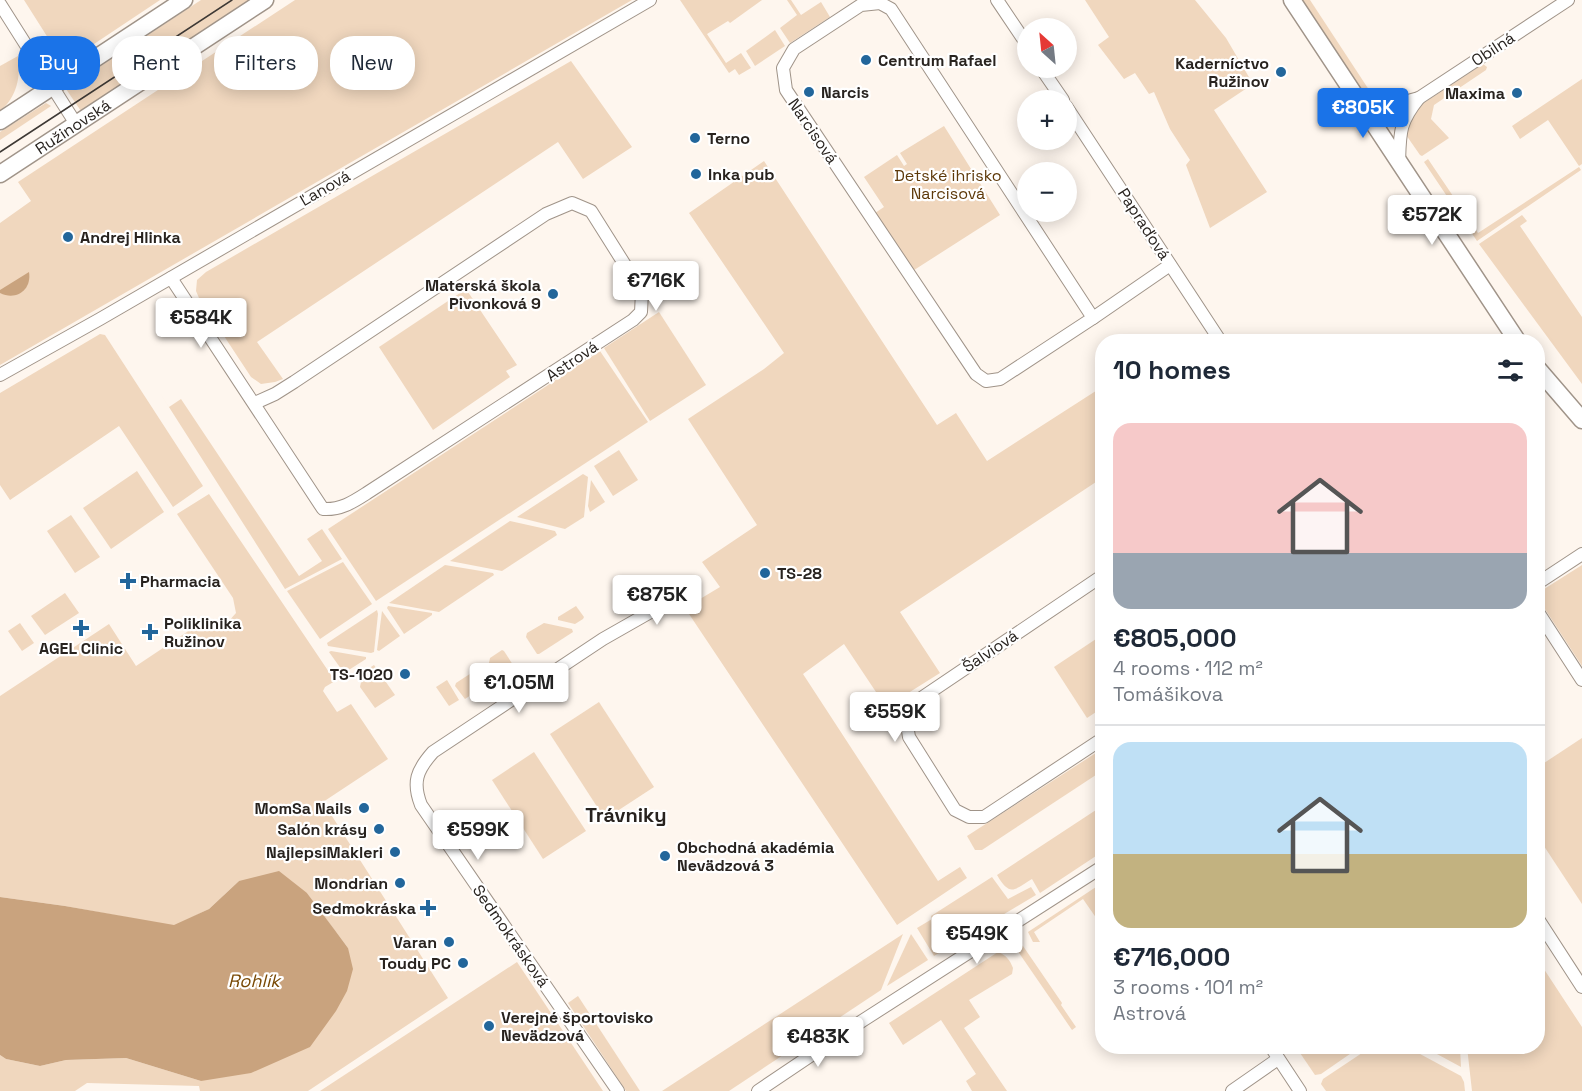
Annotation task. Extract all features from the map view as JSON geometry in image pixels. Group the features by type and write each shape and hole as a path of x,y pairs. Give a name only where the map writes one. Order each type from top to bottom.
{"street":[{"path":"100,55 184,0"},
{"name":"Ružinovská","path":"0,174 265,0"},
{"name":"Ľanová","path":"0,375 650,0"},
{"path":"997,0 1017,30"},
{"path":"1292,0 1513,334"},
{"name":"Obilná","path":"1355,95 1382,105 1399,104 1419,98 1568,0"},
{"name":"Narcisová","path":"1093,318 891,9 880,3 861,5 794,49 783,68 786,90 976,374 986,381 1000,379 1093,318 1170,265"},
{"path":"0,4 21,36"},
{"path":"0,121 47,90"},
{"path":"55,90 76,124"},
{"name":"Obilná","path":"1399,164 1400,133 1405,115 1419,98"},
{"name":"Papraďová","path":"1077,123 1216,334"},
{"name":"Astrová","path":"171,278 323,509 345,506 633,320 641,312 642,292 591,212 572,203 546,214 294,382 255,403"},
{"path":"1545,377 1582,420"},
{"path":"1545,578 1582,554"},
{"name":"Šalviová","path":"1095,581 914,703 906,718 909,737 955,810 969,817 984,817 1095,744"},
{"name":"Sedmokrásková","path":"618,1091 421,805 416,792 418,773 433,752 603,639 682,594"},
{"path":"1545,623 1582,680"},
{"path":"758,1091 862,1021 1095,871"},
{"path":"1545,930 1582,987"},
{"path":"1275,1054 1300,1091"},
{"path":"1232,1091 1278,1059"}],"green space":[{"path":"24,0 160,0 100,40 100,36 47,36"},
{"path":"201,0 249,0 195,36 146,36"},
{"path":"295,0 632,0 0,365 0,223 31,201 18,182 158,90 202,90 202,61 214,53 214,90 318,90 318,36 240,36"},
{"path":"680,0 762,0 730,23 728,21 707,34 726,63 741,53 751,68 739,75 735,69 729,73"},
{"path":"787,0 791,0 801,15 821,2 830,17 790,43 780,28 797,15"},
{"path":"1085,0 1195,0 1226,38 1253,84 1214,110 1267,192 1210,228 1186,165 1190,160 1170,129 1154,92 1149,94 1135,73 1124,79 1098,45 1109,37"},
{"path":"1302,0 1310,0 1375,99 1362,91"},
{"path":"775,30 785,46 755,66 746,51"},
{"path":"18,56 18,76 14,93 0,111 0,66"},
{"path":"112,59 113,90 81,111 67,90 100,90 100,67"},
{"path":"571,61 632,147 583,179 558,142 257,342 283,379 261,384 251,377 199,298 196,291 197,280 206,272"},
{"path":"1483,64 1487,67 1486,70 1434,105 1431,119 1449,138 1422,156 1420,155 1404,132 1413,110"},
{"path":"1582,79 1582,164 1579,166 1548,120 1520,139 1512,126"},
{"path":"46,103 51,106 0,140 0,132"},
{"name":"Detské ihrisko Narcisová","path":"944,126 1000,215 911,272 872,215 884,207 864,177 897,155 904,166 907,164 900,153"},
{"path":"1428,159 1478,233 1579,167 1581,170 1477,241 1424,162"},
{"path":"764,161 937,425 956,413 987,461 1095,392 1095,483 900,612 940,673 886,707 844,644 803,674 938,881 960,867 967,878 897,925 685,608 720,587 702,562 757,525 688,419 764,369 784,353 689,213"},
{"path":"1522,215 1527,221 1520,226 1582,317 1582,384 1479,244"},
{"path":"466,289 517,365 506,371 510,377 433,430 379,347"},
{"path":"659,312 706,385 650,421 604,348"},
{"path":"100,334 105,335 203,486 173,507 119,426 10,500 0,485 0,393"},
{"path":"600,351 648,422 376,601 328,529"},
{"path":"160,393 169,407 181,399 299,576 322,561 307,539 322,529 342,559 285,589"},
{"path":"619,450 638,480 613,496 594,466"},
{"path":"137,471 164,512 111,549 83,508"},
{"path":"583,474 588,477 584,517 565,529 517,517"},
{"path":"591,480 605,502 590,512 588,506"},
{"path":"209,494 335,681 323,691 337,712 351,704 388,759 323,802 448,998 308,1091 200,1091 199,1086 87,1083 75,1091 0,1091 0,1055 6,1059 40,1066 66,1060 126,1058 201,1081 348,948 307,893 239,881 209,909 174,926 65,906 0,897 0,696 109,624 136,666 208,618 214,628 227,623 236,613 233,598 177,514"},
{"path":"71,515 100,557 75,573 47,531"},
{"path":"510,521 555,531 557,535 502,571 450,561"},
{"path":"343,562 372,604 320,639 287,591"},
{"path":"445,565 494,575 439,612 389,603"},
{"path":"1582,565 1582,666 1545,609 1545,588"},
{"path":"65,593 79,613 45,635 31,616"},
{"path":"388,606 432,613 432,615 404,634 387,608"},
{"path":"576,606 584,617 583,619 575,624 558,620 558,617"},
{"path":"377,610 374,652 328,646 327,643"},
{"path":"382,611 400,636 379,651 377,650"},
{"path":"20,623 34,643 22,651 8,631"},
{"path":"544,623 572,629 573,632 537,654 526,637 527,633"},
{"path":"1095,640 1095,713 1087,718 1054,667"},
{"path":"502,650 515,670 486,689 484,686 490,658"},
{"path":"329,652 366,657 366,659 344,673"},
{"path":"374,665 395,695 375,708 360,687 363,672"},
{"path":"479,668 482,669 477,691 465,699 455,686 456,683"},
{"path":"447,680 459,700 449,706 436,687"},
{"path":"599,702 654,787 605,819 550,734"},
{"path":"1582,738 1582,904 1545,848 1545,762"},
{"path":"534,752 586,831 543,859 492,780"},
{"path":"1095,754 1095,776 982,850 975,850 967,836"},
{"path":"1095,811 1095,857 1040,893 1032,879 1021,886 1009,889 997,875"},
{"path":"992,877 1008,899 1031,887 1036,895 934,956 917,928 932,919 931,916"},
{"path":"1095,888 1095,916 1083,899 1034,932 1040,942 1033,942 1028,932"},
{"path":"903,934 881,990 729,1091 662,1091"},
{"path":"911,934 928,960 887,986"},
{"path":"1020,945 1023,946 1062,1003 1061,1005 1076,1027 1072,1030 1017,950"},
{"path":"998,952 1009,960 1013,968 1012,974 969,1000 980,1017 964,1028 1007,1091 972,1091 966,1081 976,1074 941,1020 903,1045 889,1023"},
{"name":"Verejné športovisko Nevädzová","path":"517,962 603,1091 320,1091"},
{"path":"1545,971 1582,1027 1582,1091 1472,1091 1468,1054 1545,1054"},
{"path":"578,996 640,1091 626,1091 568,1003"},
{"path":"1301,1054 1350,1054 1321,1074 1315,1075"},
{"path":"1360,1054 1420,1054 1461,1076 1465,1091 1326,1091 1321,1084 1323,1079"},
{"path":"1437,1054 1460,1054 1461,1067"}],"water":[{"path":"29,272 28,284 22,292 12,296 0,293 0,290"},
{"name":"Rohlík","path":"279,871 307,893 348,948 353,969 347,991 336,1011 310,1047 251,1073 201,1081 126,1058 66,1060 40,1066 6,1059 0,1055 0,897 174,925 209,909 239,881"}],"tram line":[{"path":"0,152 232,0"}],"place":[{"name":"Centrum Rafael","path":"866,60"},
{"name":"Kaderníctvo Ružinov","path":"1281,72"},
{"name":"Narcis","path":"809,92"},
{"name":"Maxima","path":"1517,93"},
{"name":"Terno","path":"695,138"},
{"name":"Inka pub","path":"696,174"},
{"name":"Andrej Hlinka","path":"68,237"},
{"name":"Materská škola Pivonková 9","path":"553,294"},
{"name":"TS-28","path":"765,573"},
{"name":"Pharmacia","path":"128,581"},
{"name":"AGEL Clinic","path":"81,628"},
{"name":"Poliklinika Ružinov","path":"150,632"},
{"name":"TS-1020","path":"405,674"},
{"name":"MomSa Nails","path":"364,808"},
{"name":"Salón krásy","path":"379,829"},
{"name":"NajlepsiMakleri","path":"395,852"},
{"name":"Obchodná akadémia Nevädzová 3","path":"665,856"},
{"name":"Mondrian","path":"400,883"},
{"name":"Sedmokráska","path":"428,908"},
{"name":"Varan","path":"449,942"},
{"name":"Toudy PC","path":"463,963"},
{"name":"Verejné športovisko Nevädzová","path":"489,1026"}],"district":[{"name":"Trávniky","path":"626,815"}]}
